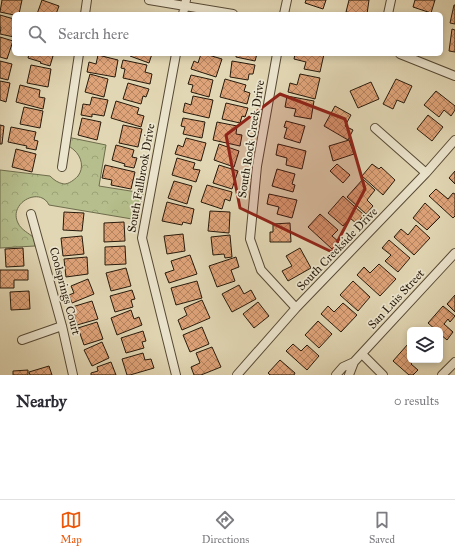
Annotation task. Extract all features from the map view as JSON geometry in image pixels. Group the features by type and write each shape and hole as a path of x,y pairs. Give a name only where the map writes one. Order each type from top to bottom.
{"street":[{"path":"84,12 87,0"},
{"path":"149,0 219,12"},
{"path":"284,12 287,0"},
{"path":"388,12 391,0"},
{"path":"62,167 79,56"},
{"name":"South Fallbrook Drive","path":"176,56 142,238 176,375"},
{"name":"South Rock Creek Drive","path":"277,56 257,166 250,239 261,270 296,308"},
{"path":"405,56 455,76"},
{"path":"375,128 426,173"},
{"name":"South Creekside Drive","path":"237,375 296,308 426,173 455,140"},
{"name":"Coolsprings Court","path":"31,214 62,326 73,375"},
{"name":"San Luis Street","path":"336,375 343,367 354,362 362,354 455,253"},
{"path":"22,340 62,326"},
{"path":"362,354 383,375"},
{"name":"San Luis Street","path":"349,375 354,362"},
{"path":"442,375 455,362"}],"highlighted area":[{"path":"280,94 345,119 365,189 332,252 240,208 226,135"}],"green space":[{"path":"67,137 106,145 99,186 143,193 138,220 49,205 45,199 33,197 26,199 21,204 17,209 16,216 21,228 34,238 35,246 0,248 0,170 50,176 60,183 70,183 80,173 81,163 77,153 68,145"}],"building":[{"path":"2,0 22,0 19,12 12,12 12,15 0,12"},
{"path":"42,0 59,6 57,12 38,12"},
{"path":"306,0 326,0 323,9 305,3"},
{"path":"349,0 369,0 367,12 346,12"},
{"path":"415,0 435,0 431,12 413,7"},
{"path":"455,5 455,24 450,23"},
{"path":"0,15 12,18 12,37 0,34"},
{"path":"452,29 455,30 455,52 449,51"},
{"path":"0,37 12,41 7,59 0,57"},
{"path":"28,56 53,56 50,66 28,58"},
{"path":"98,56 118,60 115,77 87,72 89,62 96,64"},
{"path":"130,56 151,56 149,63"},
{"path":"200,56 212,56 222,59 216,77 191,69 194,61 198,63"},
{"path":"236,56 256,56 255,61"},
{"path":"295,56 324,56 320,72 304,69 306,62 294,59"},
{"path":"123,60 147,65 145,72 152,74 150,84 123,78 125,69 121,68"},
{"path":"0,61 12,64 8,80 0,78"},
{"path":"232,61 255,65 253,74 249,74 248,80 230,77"},
{"path":"31,65 51,69 48,87 27,83"},
{"path":"90,74 108,79 104,97 85,92"},
{"path":"300,74 320,78 315,99 288,92 290,83 297,85"},
{"path":"191,75 213,80 209,97 191,92 193,85 188,84"},
{"path":"225,79 246,85 244,91 250,93 247,104 220,97"},
{"path":"396,79 412,86 404,103 397,100 393,109 383,104"},
{"path":"0,81 10,83 6,102 0,100"},
{"path":"371,82 379,99 358,108 350,91"},
{"path":"128,83 149,89 146,97 143,96 141,104 123,99"},
{"path":"20,85 40,90 39,97 45,98 43,109 16,102"},
{"path":"436,91 455,106 455,110 451,116 444,110 439,117 424,105"},
{"path":"193,96 213,100 209,118 183,112 185,103 191,105"},
{"path":"287,96 314,101 311,119 294,116 296,109 285,107"},
{"path":"92,97 108,100 104,116 92,114 92,117 81,115 83,104 90,105"},
{"path":"116,101 139,108 137,114 144,116 141,127 111,118"},
{"path":"226,103 248,108 245,117 242,116 240,123 222,119"},
{"path":"335,106 351,115 345,126 353,130 348,140 324,126"},
{"path":"24,107 43,111 40,128 20,124"},
{"path":"428,115 443,127 432,141 417,129"},
{"path":"82,118 101,122 97,140 78,135"},
{"path":"183,118 205,122 202,138 183,134 185,127 181,126"},
{"path":"286,121 305,126 300,143 284,138 287,128 284,127"},
{"path":"217,122 237,126 236,134 242,135 240,146 213,140"},
{"path":"0,125 4,126 2,144 0,144"},
{"path":"123,125 142,129 138,147 119,143"},
{"path":"11,127 36,132 34,140 38,141 36,150 26,148 27,146 8,142"},
{"path":"186,138 206,143 201,161 175,154 178,145 183,147"},
{"path":"349,140 354,154 333,161 329,146"},
{"path":"219,144 239,151 234,167 214,160"},
{"path":"278,144 306,151 302,169 286,165 287,158 276,155"},
{"path":"116,145 134,150 132,157 137,158 134,168 124,166 125,164 112,160"},
{"path":"16,149 36,154 32,172 12,167"},
{"path":"177,158 195,163 193,169 200,170 196,182 172,175"},
{"path":"337,164 350,175 343,183 330,171"},
{"path":"372,164 379,169 381,167 395,180 383,195 362,176"},
{"path":"105,165 135,172 131,189 111,185 112,180 102,178"},
{"path":"219,165 238,171 232,189 213,183"},
{"path":"277,169 295,174 292,184 295,185 293,192 272,186"},
{"path":"455,171 455,184 449,178"},
{"path":"363,179 375,190 367,200 373,206 366,214 347,197"},
{"path":"174,181 192,186 187,204 168,198"},
{"path":"207,185 232,192 230,201 225,199 222,209 201,202"},
{"path":"436,189 448,199 453,193 455,194 455,216 453,218 429,196"},
{"path":"269,194 297,200 292,218 277,214 279,207 267,204"},
{"path":"343,196 364,215 357,224 350,218 343,226 328,213"},
{"path":"167,202 194,209 191,224 183,222 182,225 162,221"},
{"path":"425,203 440,217 427,230 413,218"},
{"path":"210,211 230,212 229,233 208,231"},
{"path":"64,212 84,213 82,231 63,230"},
{"path":"320,214 338,230 332,236 339,242 332,249 308,227"},
{"path":"124,222 125,241 104,242 104,223"},
{"path":"290,223 291,242 270,242 270,232 273,232 273,224"},
{"path":"416,225 430,238 414,255 394,237 401,229 408,235"},
{"path":"183,234 185,251 167,254 164,236"},
{"path":"230,235 232,257 225,258 224,254 213,255 211,237"},
{"path":"82,236 84,254 63,256 61,238"},
{"path":"389,240 410,258 398,272 385,261 391,255 382,248"},
{"path":"125,246 126,264 105,265 105,247"},
{"path":"23,248 24,266 6,267 5,249"},
{"path":"300,248 311,268 288,281 282,271 292,266 286,256"},
{"path":"190,255 197,274 169,283 165,273 174,270 171,261"},
{"path":"87,257 88,274 66,277 64,259"},
{"path":"236,257 239,267 231,270 235,281 217,287 209,266"},
{"path":"379,264 396,279 380,296 357,275 364,267 370,273"},
{"path":"126,268 131,286 111,291 106,273"},
{"path":"0,270 28,270 28,280 14,280 14,288 0,288"},
{"path":"88,279 94,294 72,303 69,295 74,293 71,286"},
{"path":"197,281 202,298 176,305 171,288"},
{"path":"353,281 370,297 358,311 340,295"},
{"path":"239,285 244,294 251,290 256,299 232,312 222,294"},
{"path":"132,290 135,299 131,300 133,307 115,312 110,296"},
{"path":"29,291 30,309 11,310 10,292"},
{"path":"455,295 455,312 447,304"},
{"path":"202,300 210,318 182,330 178,320 187,315 184,308"},
{"path":"92,301 98,319 77,325 72,307"},
{"path":"258,302 269,316 254,328 243,314"},
{"path":"343,303 357,315 341,332 321,314 328,306 334,312"},
{"path":"443,306 455,316 450,322 448,319 444,324 453,332 447,340 443,337 443,327 433,327 428,323"},
{"path":"131,310 134,319 139,317 142,325 117,335 111,318"},
{"path":"318,321 332,334 319,348 305,335"},
{"path":"97,322 103,339 84,345 78,328"},
{"path":"202,327 209,344 190,352 183,335"},
{"path":"143,331 146,341 142,342 144,348 126,353 121,338"},
{"path":"102,342 109,358 92,366 84,350"},
{"path":"293,344 301,351 307,345 319,356 307,370 286,351"},
{"path":"407,345 407,363 412,363 411,364 418,370 413,375 409,375 393,361"},
{"path":"212,347 221,367 201,375 194,375 191,367 200,363 196,353"},
{"path":"143,353 145,360 151,359 154,368 127,375 122,359"},
{"path":"280,360 295,373 294,375 270,375 268,373"},
{"path":"111,362 116,375 91,375 91,373 98,371 97,367"},
{"path":"49,366 52,375 30,375 29,372"},
{"path":"28,370 28,375 13,375 13,371"}]}
